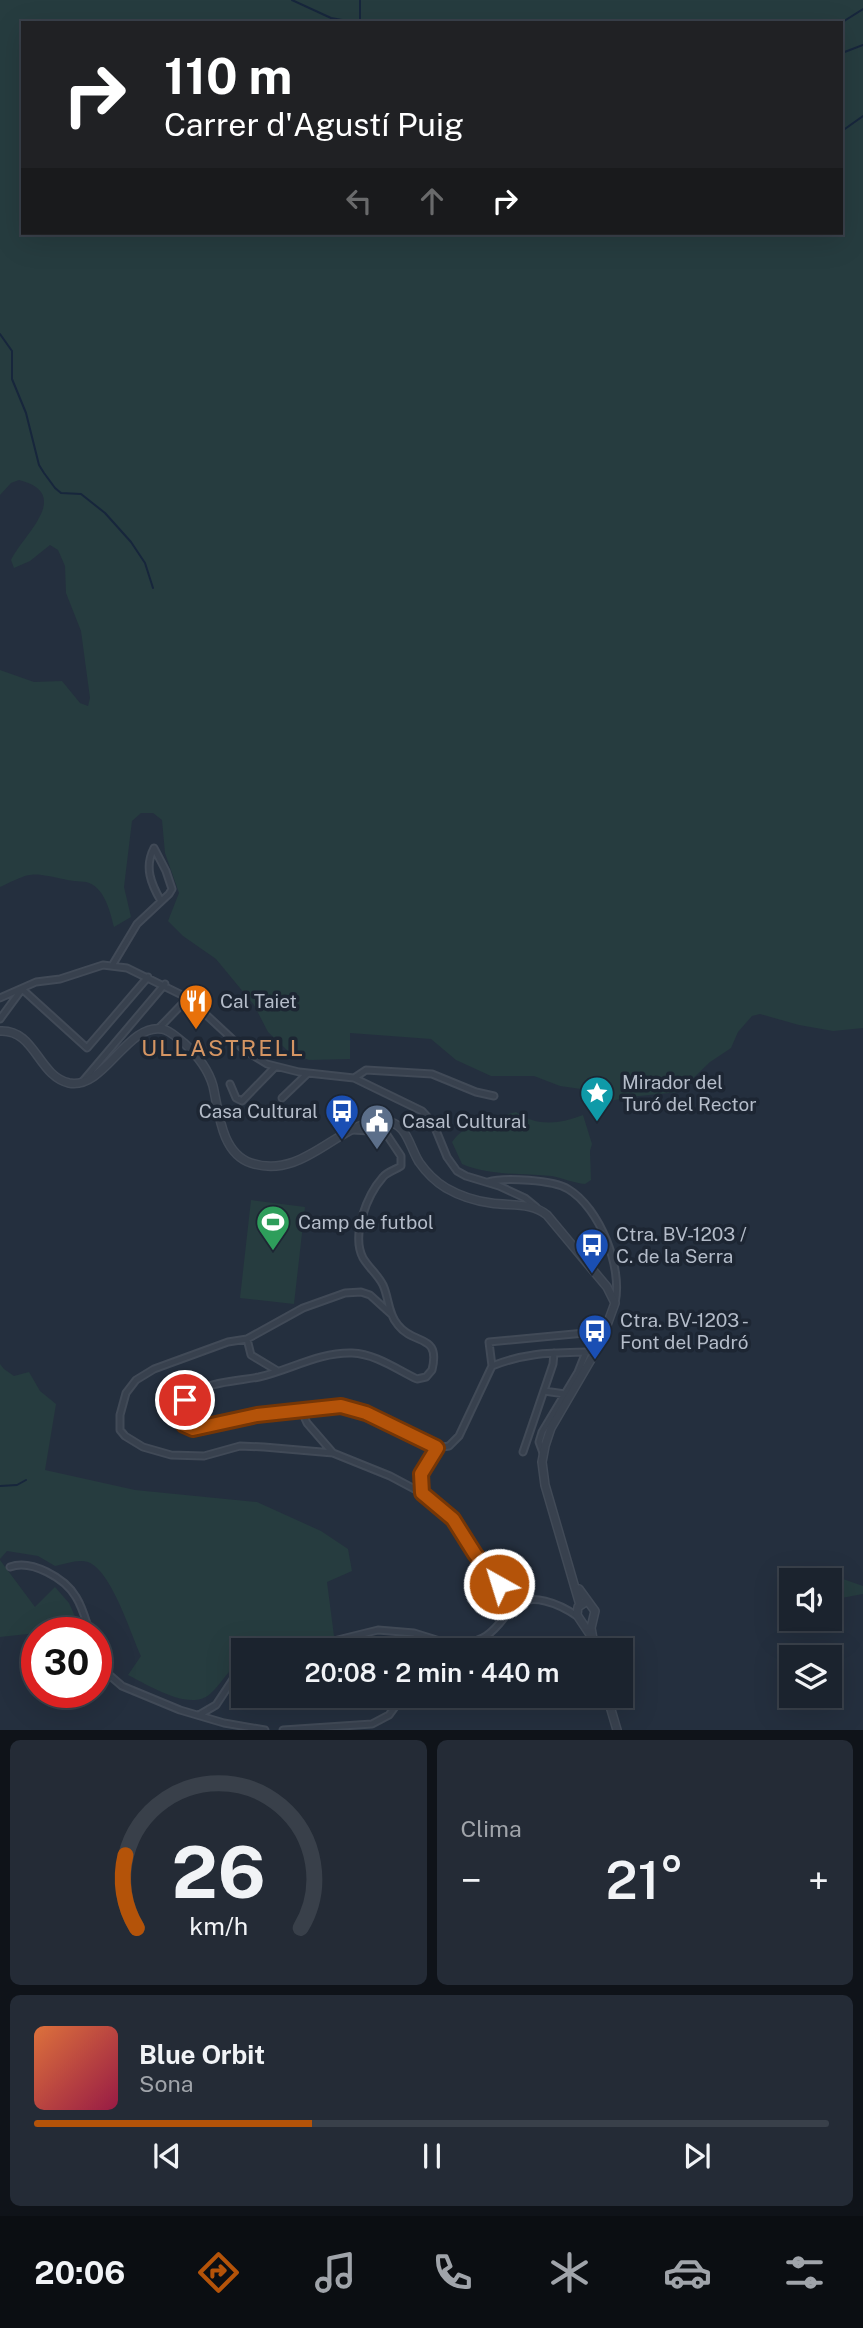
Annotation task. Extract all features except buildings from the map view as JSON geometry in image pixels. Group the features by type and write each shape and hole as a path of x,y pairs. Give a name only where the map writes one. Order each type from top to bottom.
{"street":[{"path":"113,964 137,924 161,901 172,889 154,848 149,877 161,901"},
{"path":"0,998 36,982 60,979 94,967 113,964 165,984 188,998 243,1049 275,1067 354,1078 397,1097 433,1122 452,1165 466,1176 525,1198 551,1219 610,1290 615,1303"},
{"path":"22,989 87,1048 148,977"},
{"path":"83,1081 165,984"},
{"path":"0,1019 22,989"},
{"path":"0,1031 9,1031 23,1038 43,1065 59,1079 71,1083 83,1081 102,1070 141,1034 159,1028 188,998"},
{"path":"159,1028 165,1029 193,1051 205,1067 212,1083 225,1135 236,1154 244,1160 261,1165 292,1163 353,1130 375,1122 395,1123 403,1130 423,1167 447,1188 469,1198 490,1203 536,1207"},
{"path":"230,1084 236,1098 242,1101 275,1067"},
{"path":"354,1078 366,1070 432,1074 476,1092 494,1096"},
{"path":"282,1098 308,1073"},
{"path":"353,1130 385,1132 401,1156 401,1166 385,1174 366,1205 359,1237 363,1258 382,1283 391,1314"},
{"path":"486,1183 514,1180 550,1184 570,1190 589,1210 612,1255 617,1275 615,1303 606,1331 568,1394 551,1428 543,1453 542,1472 545,1485 591,1637"},
{"path":"514,1606 453,1519 422,1493 390,1476 333,1453 249,1445 204,1456 158,1453 122,1433 119,1422 121,1406 126,1393 136,1380 169,1364 228,1342 247,1339 303,1308 345,1293 370,1295 391,1314 404,1333 430,1343 433,1347 432,1370 421,1379 377,1359 354,1353 331,1355 259,1377 226,1380 204,1388 182,1402 178,1418 188,1427 200,1429 257,1415 341,1406 437,1448 449,1446 459,1436 492,1366 489,1342 606,1331"},
{"path":"247,1339 251,1355 277,1371"},
{"path":"492,1366 535,1353 591,1352"},
{"path":"523,1452 554,1364 554,1353"},
{"path":"544,1391 568,1394"},
{"path":"302,1412 307,1423 333,1453"},
{"path":"422,1493 421,1474 437,1448"},
{"path":"10,1567 27,1565 65,1585 81,1605 85,1617"},
{"path":"479,1638 499,1626 514,1606 541,1600 550,1601 563,1608 595,1611 591,1620 591,1637"},
{"path":"581,1610 591,1620"},
{"path":"346,1638 378,1630 414,1633 431,1638"},
{"path":"112,1678 117,1683 162,1704 224,1723 265,1730"},
{"path":"199,1715 216,1705 231,1682"},
{"path":"216,1705 224,1723"},
{"path":"283,1730 372,1724 389,1715 394,1708"},
{"path":"611,1708 617,1730"}],"green space":[{"path":"0,0 863,0 863,1028 833,1031 760,1014 752,1016 738,1032 731,1048 710,1062 679,1092 629,1097 592,1105 589,1095 581,1089 560,1086 534,1076 491,1076 456,1060 431,1039 350,1033 350,1059 309,1060 289,1052 268,1032 254,1005 216,959 183,936 168,921 179,893 165,853 162,820 153,813 141,813 132,821 124,887 131,917 114,927 102,894 92,884 31,875 0,887 0,670 34,682 62,681 80,703 88,706 90,698 81,631 66,593 65,566 58,550 50,545 30,561 14,568 11,560 40,516 44,505 43,495 35,486 19,480 11,483 0,495"},
{"path":"516,1112 540,1122 566,1120 583,1115 592,1144 591,1180 585,1184 576,1183 552,1176 483,1171 462,1164 452,1142 459,1134 483,1122 494,1129 508,1114"},
{"name":"Camp de futbol","path":"251,1200 305,1207 294,1304 240,1298"},
{"path":"0,1364 14,1376 29,1372 40,1391 56,1404 45,1470 135,1490 257,1502 321,1531 348,1549 352,1571 327,1582 334,1636 231,1638 231,1669 210,1694 202,1699 192,1700 169,1695 128,1675 141,1656 112,1589 96,1567 80,1561 55,1566 38,1556 7,1551 0,1559"},
{"path":"0,1560 35,1607 55,1587 69,1603 75,1617 21,1617 21,1635 0,1637"},
{"path":"842,1579 863,1586 863,1594 842,1598"}],"waterway":[{"path":"292,0 331,18 348,21"},
{"path":"360,0 360,21"},
{"path":"843,22 863,9"},
{"path":"843,53 863,45"},
{"path":"843,130 863,116"},
{"path":"0,334 12,351 12,379 26,413 39,465 61,493 81,494 105,513 131,542 145,563 153,588"},
{"path":"0,1486 17,1485 26,1480"}],"place":[{"name":"Cal Taiet","path":"196,1031"},
{"name":"Mirador del Turó del Rector","path":"597,1123"},
{"name":"Casa Cultural","path":"342,1141"},
{"name":"Casal Cultural","path":"377,1151"},
{"name":"Camp de futbol","path":"273,1252"},
{"name":"Ctra. BV-1203 / C. de la Serra","path":"592,1275"},
{"name":"Ctra. BV-1203 - Font del Padró","path":"595,1361"}],"district":[{"name":"ULLASTRELL","path":"223,1048"}],"route":[{"path":"185,1400 177,1415 184,1425 193,1429 257,1415 341,1406 366,1413 390,1427 436,1447 421,1474 422,1493 453,1519 475,1554 499,1584"}]}
